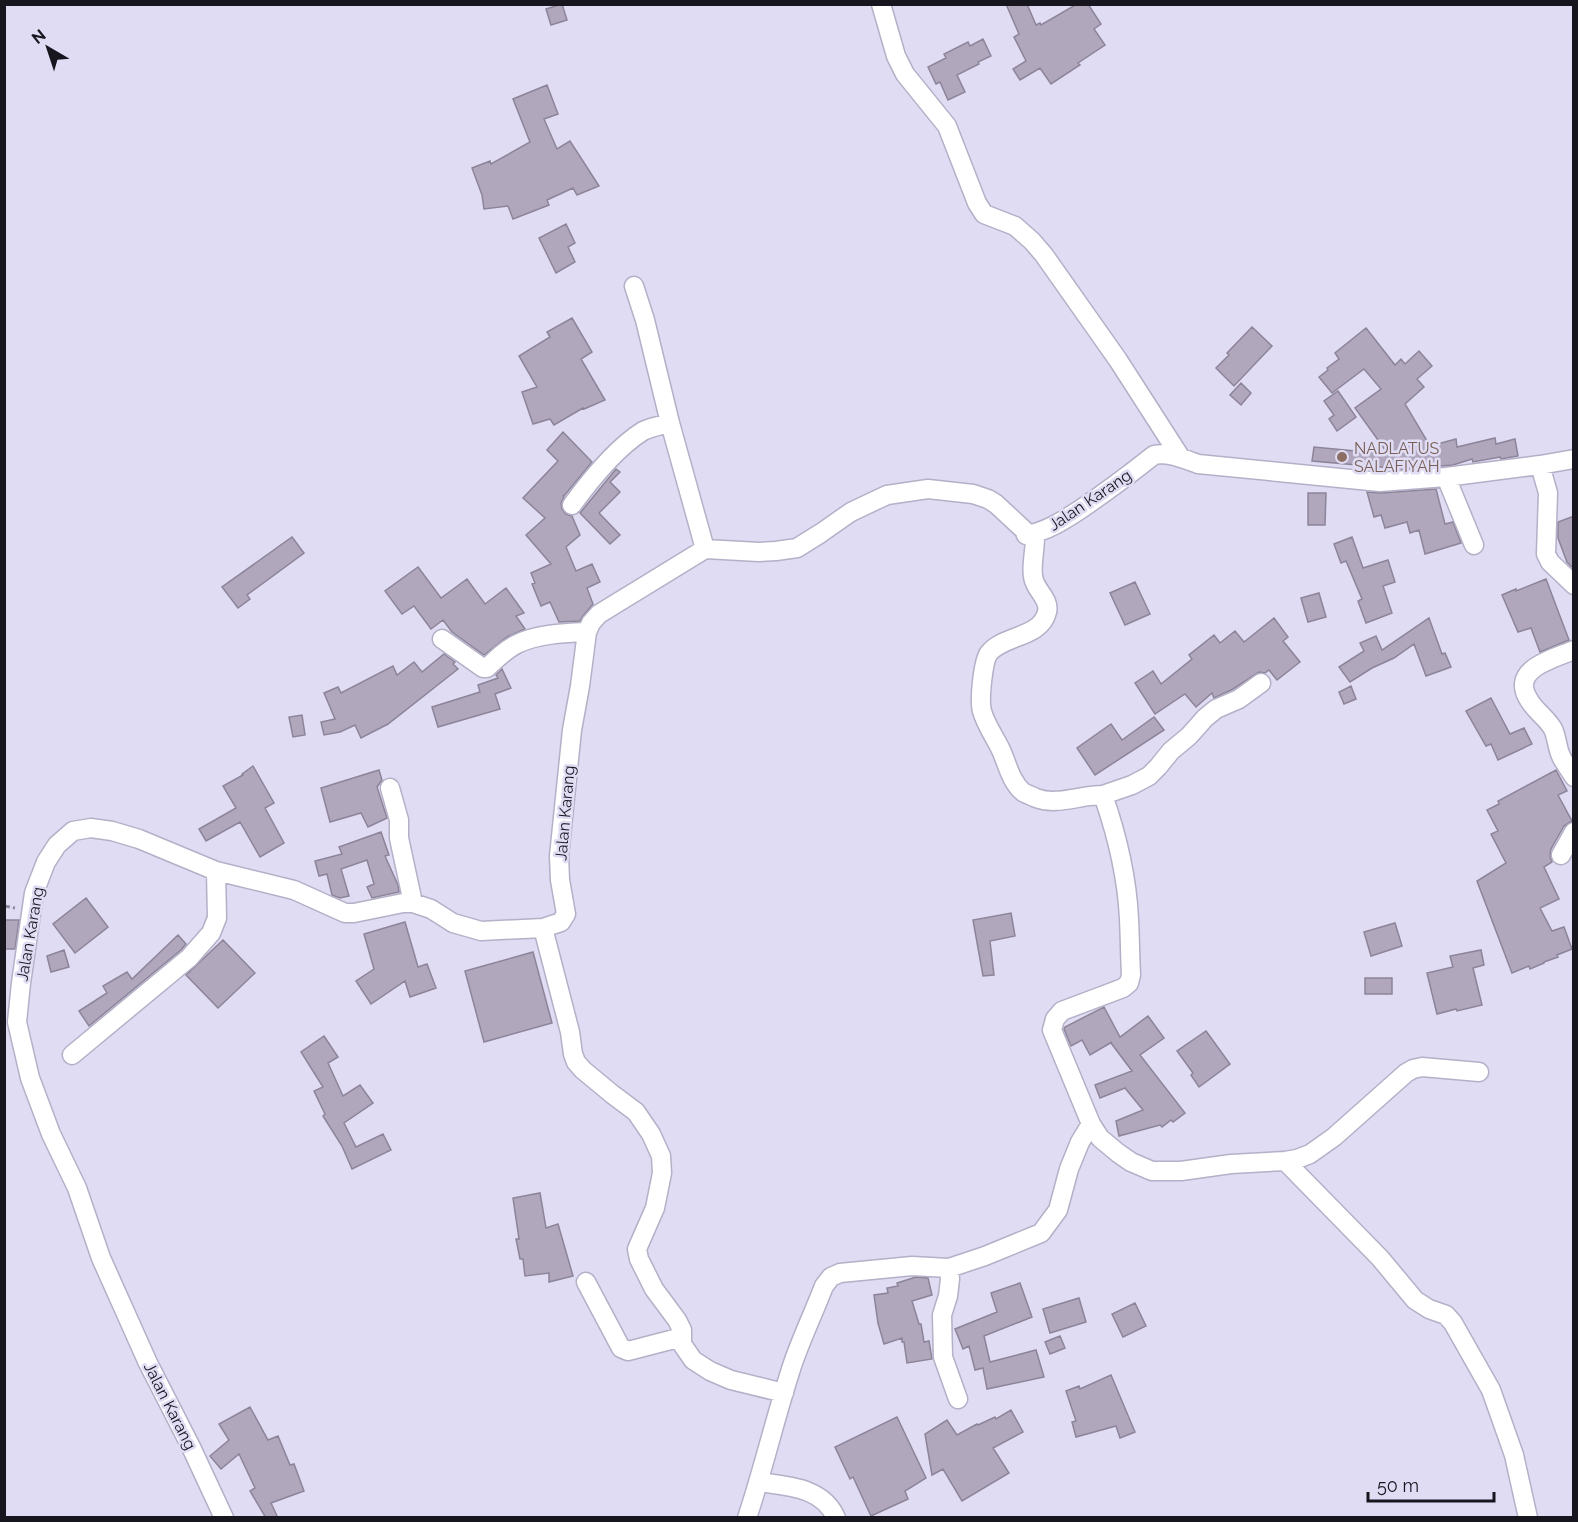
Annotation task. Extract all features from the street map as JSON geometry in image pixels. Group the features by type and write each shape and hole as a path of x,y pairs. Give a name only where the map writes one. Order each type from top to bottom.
{"street":[{"path":"881,4 900,65 947,126 977,203 984,214 1015,226 1044,255 1118,360 1181,458"},
{"path":"442,639 483,668 487,668 504,652 517,644 564,633 586,632 599,614 705,549 634,286"},
{"path":"572,505 588,483 626,443 646,430 670,423"},
{"name":"Jalan Karang","path":"705,549 759,552 797,548 851,512 887,495 928,489 972,494 988,499 1024,530 1026,535 1035,534 1049,528 1109,490 1154,455 1161,454 1198,464 1380,482 1446,477 1574,459"},
{"path":"1540,465 1548,493 1546,554 1550,562 1574,585"},
{"path":"1446,477 1474,544"},
{"path":"1035,534 1033,574 1035,583 1046,601 1047,614 1041,623 1028,633 992,650 987,656 980,694 982,711 1009,770 1023,792 1052,802 1087,795 1103,795 1132,785 1149,776 1205,718 1239,699 1261,683"},
{"name":"Jalan Karang","path":"543,928 561,922 566,914 560,880 559,856 572,730 586,632"},
{"path":"1574,650 1538,665 1530,671 1524,687 1528,699 1553,729 1561,756 1574,777"},
{"path":"390,788 399,820 399,838 413,903 431,909 453,923 482,931 543,928 576,1062 636,1112 651,1134 661,1156 662,1173 655,1208 638,1249 639,1259 654,1289 677,1320 682,1330 682,1344 693,1360 710,1371 731,1380 784,1393"},
{"path":"1103,795 1122,860 1129,919 1131,975 1129,983 1123,988 1062,1011 1055,1019 1052,1030 1091,1124 1100,1138 1118,1153 1131,1162 1152,1171 1181,1171 1231,1164 1297,1159 1310,1154 1334,1137 1413,1069 1422,1067 1479,1072"},
{"name":"Jalan Karang","path":"224,1518 148,1363 101,1258 77,1188 51,1134 30,1078 17,1022 34,893 46,862 57,845 72,831 91,828 139,839 216,871 294,890 345,913 413,903"},
{"path":"1561,855 1574,832"},
{"path":"72,1055 189,958 211,933 217,918 216,871"},
{"path":"747,1518 794,1361 824,1286 831,1277 840,1272 912,1266 949,1268 1041,1233 1058,1209 1069,1169 1080,1142 1091,1124"},
{"path":"1285,1161 1380,1258 1415,1300 1429,1309 1446,1315 1453,1323 1491,1390 1514,1455 1528,1518"},
{"path":"949,1268 948,1296 942,1315 943,1357 958,1399"},
{"path":"586,1282 621,1348 628,1351 682,1337"},
{"path":"759,1482 798,1488 812,1493 833,1510 836,1518"}],"building":[{"path":"562,4 567,20 551,25 546,9"},
{"path":"1006,4 1027,4 1036,25 1040,23 1041,25 1077,4 1088,4 1101,24 1094,29 1105,45 1051,84 1040,68 1020,80 1013,69 1026,61 1014,37 1019,34"},
{"path":"983,39 991,56 957,75 965,92 948,100 940,82 936,84 928,67 946,58 944,54 968,42 970,46"},
{"path":"547,85 558,114 544,119 557,149 570,141 599,186 577,195 573,188 547,200 549,205 513,219 508,206 484,209 482,195 472,168 490,161 491,164 530,142 513,99"},
{"path":"566,224 575,243 568,247 575,262 556,273 539,238"},
{"path":"572,318 592,352 581,359 605,400 583,408 554,425 550,419 533,424 522,392 537,387 519,356 550,337 547,332"},
{"path":"1252,327 1272,346 1234,386 1216,368"},
{"path":"1366,328 1395,365 1401,359 1405,364 1419,351 1432,366 1417,379 1424,387 1405,404 1430,446 1456,439 1457,447 1495,438 1496,444 1515,439 1518,456 1473,462 1472,459 1453,465 1403,469 1312,461 1314,447 1388,454 1355,408 1381,389 1364,369 1332,393 1319,377 1339,359 1335,353"},
{"path":"1241,383 1251,393 1241,405 1230,395"},
{"path":"1338,391 1356,417 1337,431 1329,419 1334,415 1324,401"},
{"path":"563,432 592,462 563,495 562,509 566,514 572,516 580,535 566,547 576,571 592,564 600,582 587,588 593,604 580,621 559,622 550,602 541,606 532,584 535,583 531,573 551,564 526,535 545,518 523,498 558,461 547,450"},
{"path":"616,469 620,472 610,482 620,492 599,513 620,535 610,544 580,513"},
{"path":"1436,489 1445,524 1453,522 1461,543 1425,554 1419,530 1410,533 1407,522 1385,528 1381,515 1374,517 1367,492 1381,493"},
{"path":"1308,493 1326,493 1325,525 1308,525"},
{"path":"1574,516 1574,569 1567,562 1558,538 1558,522"},
{"path":"292,537 304,553 247,595 250,599 238,608 222,587"},
{"path":"1352,537 1363,568 1388,560 1395,582 1383,586 1392,613 1366,623 1358,601 1362,599 1346,561 1341,563 1334,544"},
{"path":"418,567 441,598 467,579 485,604 506,588 524,613 516,616 525,629 507,637 484,655 452,632 443,620 431,629 414,606 402,614 385,591"},
{"path":"1546,579 1569,640 1540,652 1531,628 1518,632 1502,595"},
{"path":"1135,582 1150,614 1125,625 1110,593"},
{"path":"1319,593 1326,617 1308,622 1301,598"},
{"path":"1274,618 1288,637 1283,641 1300,662 1277,680 1269,670 1265,673 1259,672 1214,698 1212,693 1196,707 1185,694 1155,714 1135,683 1153,671 1161,684 1192,659 1189,655 1214,635 1220,643 1235,631 1244,642"},
{"path":"1429,618 1442,654 1445,653 1451,667 1426,676 1414,644 1394,658 1350,682 1339,667 1364,651 1360,643 1376,636 1382,650"},
{"path":"444,654 455,662 453,664 458,669 388,724 361,738 355,725 340,732 324,735 321,722 335,719 324,693 338,687 341,693 393,666 397,675 414,662 422,672"},
{"path":"502,669 511,688 495,694 500,709 438,727 432,707 480,692 478,685 498,678 496,675"},
{"path":"1351,686 1356,699 1344,704 1339,692"},
{"path":"1491,698 1510,734 1524,728 1532,744 1498,760 1491,744 1486,746 1466,711"},
{"path":"302,715 305,735 293,737 289,717"},
{"path":"1154,717 1164,730 1095,775 1077,748 1111,724 1122,740"},
{"path":"253,766 274,803 265,808 284,843 260,857 240,822 206,841 199,829 236,808 223,786 243,775"},
{"path":"379,770 382,780 377,787 387,818 368,827 361,813 330,822 321,788"},
{"path":"1556,770 1567,791 1558,795 1572,821 1564,826 1551,849 1552,862 1544,867 1559,899 1540,908 1552,931 1564,927 1572,949 1530,969 1529,966 1512,973 1477,881 1506,863 1491,834 1498,831 1487,810 1499,804 1498,801"},
{"path":"381,832 389,855 385,856 399,892 372,898 367,887 374,884 367,860 341,869 349,896 340,898 332,895 327,874 319,876 315,861 342,854 339,847"},
{"path":"86,898 108,927 75,953 53,924"},
{"path":"1011,913 1015,936 990,941 994,975 983,976 973,920"},
{"path":"4,920 19,920 15,949 4,949"},
{"path":"405,922 418,967 427,964 436,988 410,997 405,981 371,1004 356,981 374,969 364,934"},
{"path":"1395,923 1402,946 1371,956 1364,932"},
{"path":"178,935 186,944 181,950 89,1026 79,1011 107,993 103,986 127,972 132,979"},
{"path":"223,940 255,973 218,1008 186,975"},
{"path":"64,950 69,967 51,972 47,956"},
{"path":"1481,950 1484,965 1473,968 1482,1005 1437,1014 1427,973 1453,967 1450,956"},
{"path":"533,952 552,1023 484,1042 465,971"},
{"path":"1365,978 1392,978 1392,994 1365,994"},
{"path":"1104,1007 1120,1037 1148,1016 1164,1038 1140,1055 1185,1113 1173,1122 1171,1120 1162,1127 1160,1125 1119,1136 1116,1121 1143,1110 1125,1088 1100,1098 1095,1085 1132,1071 1112,1042 1090,1055 1082,1040 1071,1046 1064,1029"},
{"path":"1206,1031 1230,1064 1199,1087 1191,1075 1193,1073 1177,1051"},
{"path":"324,1036 338,1057 328,1063 343,1096 360,1085 373,1103 344,1123 356,1147 383,1134 391,1150 352,1169 342,1146 323,1116 325,1114 314,1091 323,1087 301,1052"},
{"path":"540,1193 546,1228 558,1224 573,1276 549,1282 549,1273 525,1276 523,1259 520,1259 516,1239 519,1239 513,1198"},
{"path":"916,1277 928,1278 932,1295 912,1301 919,1324 921,1324 924,1342 929,1341 932,1359 907,1363 902,1338 884,1344 874,1295 888,1293 887,1288 898,1286 897,1283"},
{"path":"1020,1283 1032,1317 984,1336 990,1362 1036,1350 1044,1377 987,1389 983,1368 975,1370 969,1346 963,1349 955,1329 997,1312 991,1293"},
{"path":"1079,1298 1086,1322 1050,1333 1043,1309"},
{"path":"1135,1303 1146,1326 1123,1337 1112,1314"},
{"path":"1060,1336 1065,1348 1050,1354 1045,1342"},
{"path":"1111,1375 1135,1432 1120,1438 1116,1426 1076,1437 1072,1422 1076,1421 1066,1391 1079,1386 1080,1389"},
{"path":"250,1407 268,1440 278,1436 290,1465 294,1464 304,1491 271,1503 278,1518 266,1518 250,1491 255,1488 239,1454 221,1469 210,1456 229,1440 219,1424"},
{"path":"1011,1410 1023,1432 993,1448 1009,1473 962,1501 943,1469 932,1475 925,1434 947,1420 957,1435 977,1424 995,1417 996,1419"},
{"path":"897,1417 926,1478 905,1491 908,1499 871,1516 853,1477 850,1479 835,1447"}],"place":[{"name":"NADLATUS SALAFIYAH","path":"1342,457"}]}
